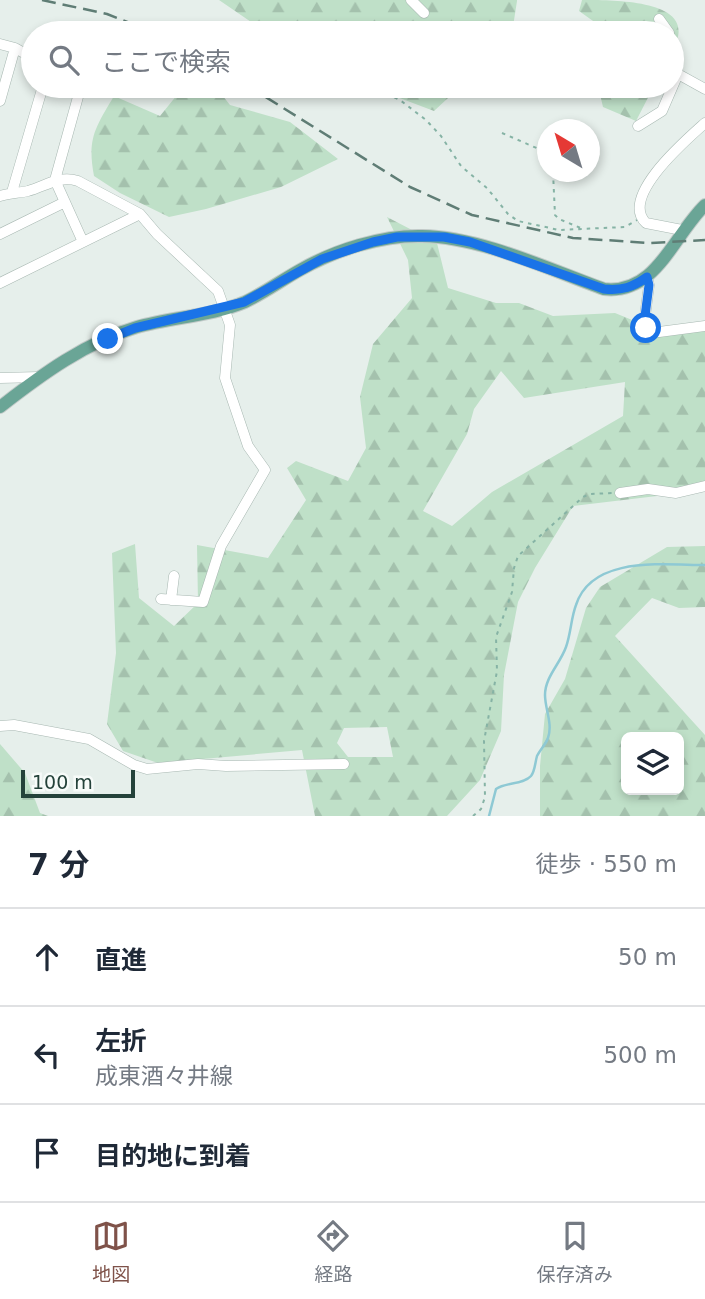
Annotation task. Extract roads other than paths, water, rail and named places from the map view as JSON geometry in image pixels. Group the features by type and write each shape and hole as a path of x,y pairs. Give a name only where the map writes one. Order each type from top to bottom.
{"main road":[{"path":"0,407 39,377 91,347 135,328 244,302 322,259 397,237 444,237 470,242 604,289 624,289 647,277 657,267 682,230 705,205"}],"street":[{"path":"411,0 424,13"},
{"path":"0,44 21,51"},
{"path":"0,102 15,48"},
{"path":"684,77 705,89"},
{"path":"12,192 39,98"},
{"path":"77,98 55,180 83,242"},
{"path":"638,126 666,107 669,98"},
{"path":"682,230 655,226 641,218 639,204 653,175 705,123"},
{"path":"0,196 29,190 55,180 68,178 78,181 140,214 157,234 218,291 230,325 225,378 248,446 265,470 221,546 204,602 166,600 174,576"},
{"path":"0,234 65,202"},
{"path":"0,283 140,214"},
{"path":"647,277 649,285 644,324 646,328 659,332 705,326"},
{"path":"0,377 39,377"},
{"path":"621,493 648,489 676,493 705,486"},
{"path":"0,726 14,725 89,739 134,765 147,769 198,764 344,764"}],"waterway":[{"path":"489,816 496,789 528,779 547,740 550,727 545,700 546,688 566,647 574,610 584,589 613,570 632,566 705,565"}],"railway":[{"path":"42,0 107,14 125,21"},
{"path":"267,98 410,187 472,215 573,238 650,243 705,240"}]}
